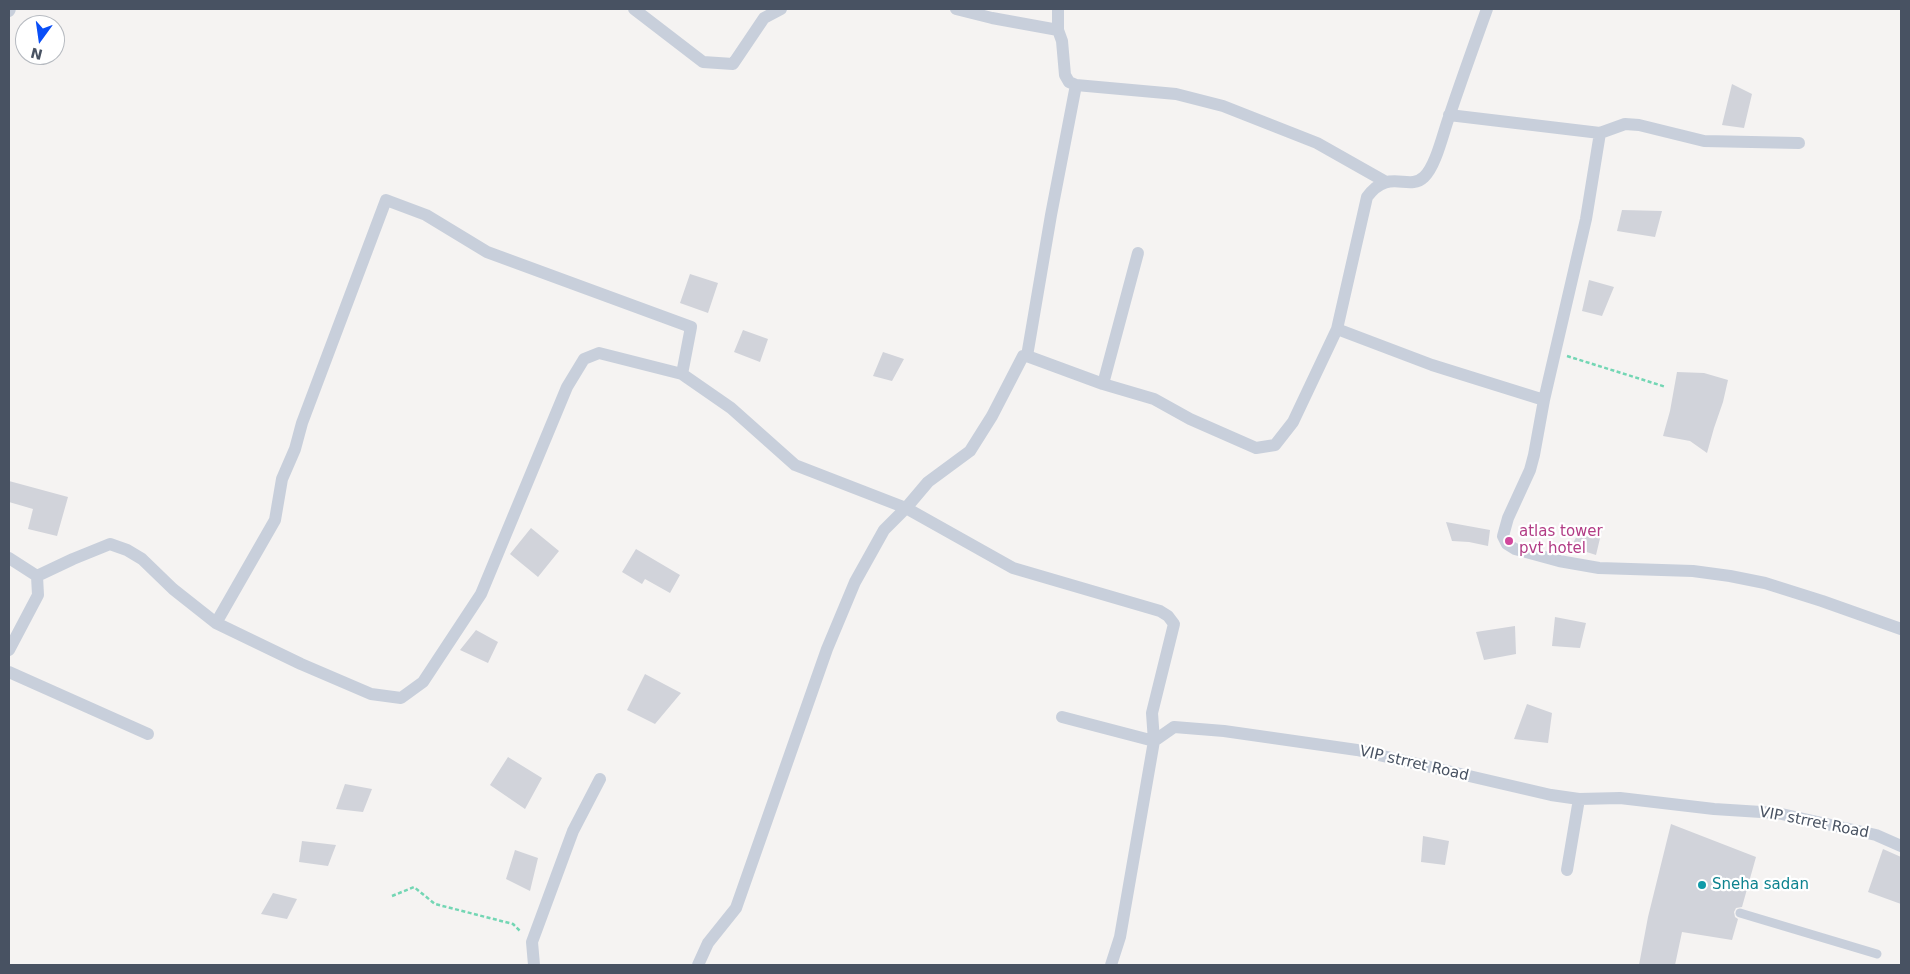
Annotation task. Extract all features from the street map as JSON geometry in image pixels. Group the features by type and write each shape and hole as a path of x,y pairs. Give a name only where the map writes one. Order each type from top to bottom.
{"street":[{"path":"634,9 703,62 733,64 764,18 781,9"},
{"path":"956,9 992,18 1058,30"},
{"path":"1058,9 1058,30 1062,41 1065,75 1069,82 1076,85 1176,94 1223,106 1317,143 1386,182"},
{"path":"698,965 708,943 736,908 827,649 855,582 884,530 928,482 970,451 992,416 1023,356 1104,384 1154,398 1190,419 1256,448 1275,445 1292,422 1337,329 1367,197 1374,187 1386,182 1414,182 1424,177 1437,152 1487,9"},
{"path":"1027,356 1076,85"},
{"path":"1449,116 1600,133 1625,124 1639,125 1704,141 1799,143"},
{"path":"1600,133 1586,219 1544,400 1530,470 1508,518 1503,536 1507,544 1516,549 1559,561 1599,568 1693,571 1738,578 1822,601 1901,629"},
{"path":"216,623 275,520 282,479 295,449 302,423 386,200 426,215 487,252 691,327 682,374"},
{"path":"1104,384 1138,253"},
{"path":"1337,329 1432,365 1544,400"},
{"path":"37,576 74,558 110,544 127,550 142,559 173,589 216,623 301,664 371,694 400,698 423,682 481,594 567,387 584,359 599,352 682,374 731,408 795,465 906,508 1013,568 1143,605 1168,616 1174,624 1152,713 1154,741 1120,937 1111,965"},
{"path":"9,558 37,576"},
{"path":"9,650 38,594 37,576"},
{"path":"9,672 148,734"},
{"path":"1062,717 1154,741"},
{"name":"VIP strret Road","path":"1154,741 1174,727 1347,748 1508,786 1579,799 1620,798 1714,809 1777,813 1876,835 1901,846"},
{"path":"534,965 532,942 573,831 600,779"},
{"path":"1567,870 1579,799"},
{"path":"1740,913 1877,954"}],"path":[{"path":"1555,352 1666,386"},
{"path":"392,896 414,887 435,904 513,924 532,942"}],"building":[{"path":"1732,84 1752,94 1744,128 1722,125"},
{"path":"1622,210 1662,211 1655,237 1617,231"},
{"path":"690,274 718,283 708,313 680,303"},
{"path":"1589,280 1614,287 1602,316 1582,311"},
{"path":"743,330 768,339 760,362 734,352"},
{"path":"883,352 904,359 892,381 873,376"},
{"path":"1677,372 1704,373 1728,380 1707,453 1690,441 1663,436"},
{"path":"9,481 68,497 57,536 28,529 33,509 9,502"},
{"path":"1446,522 1490,530 1488,546 1452,541"},
{"path":"1582,526 1602,530 1596,555 1571,547"},
{"path":"531,528 559,551 538,577 510,554"},
{"path":"636,549 680,575 670,593 645,579 642,584 622,572"},
{"path":"1555,617 1586,623 1580,648 1552,646"},
{"path":"1515,626 1516,654 1484,660 1476,632"},
{"path":"476,630 498,642 488,663 460,650"},
{"path":"645,674 681,693 655,724 627,710"},
{"path":"1527,704 1552,713 1548,743 1514,739"},
{"path":"508,757 542,778 525,809 490,785"},
{"path":"345,784 372,789 363,812 336,809"},
{"name":"Sneha sadan","path":"1671,824 1756,857 1742,907 1736,908 1734,912 1735,917 1738,919 1732,940 1682,932 1675,965 1639,965 1648,917"},
{"path":"1423,836 1449,841 1445,865 1421,862"},
{"path":"302,841 336,845 328,866 299,862"},
{"path":"1883,849 1901,857 1901,904 1868,892"},
{"path":"515,850 538,858 530,891 506,879"},
{"path":"273,893 297,899 287,919 261,914"}],"place":[{"name":"atlas tower pvt hotel","path":"1509,541"},
{"name":"Sneha sadan","path":"1702,885"}]}
